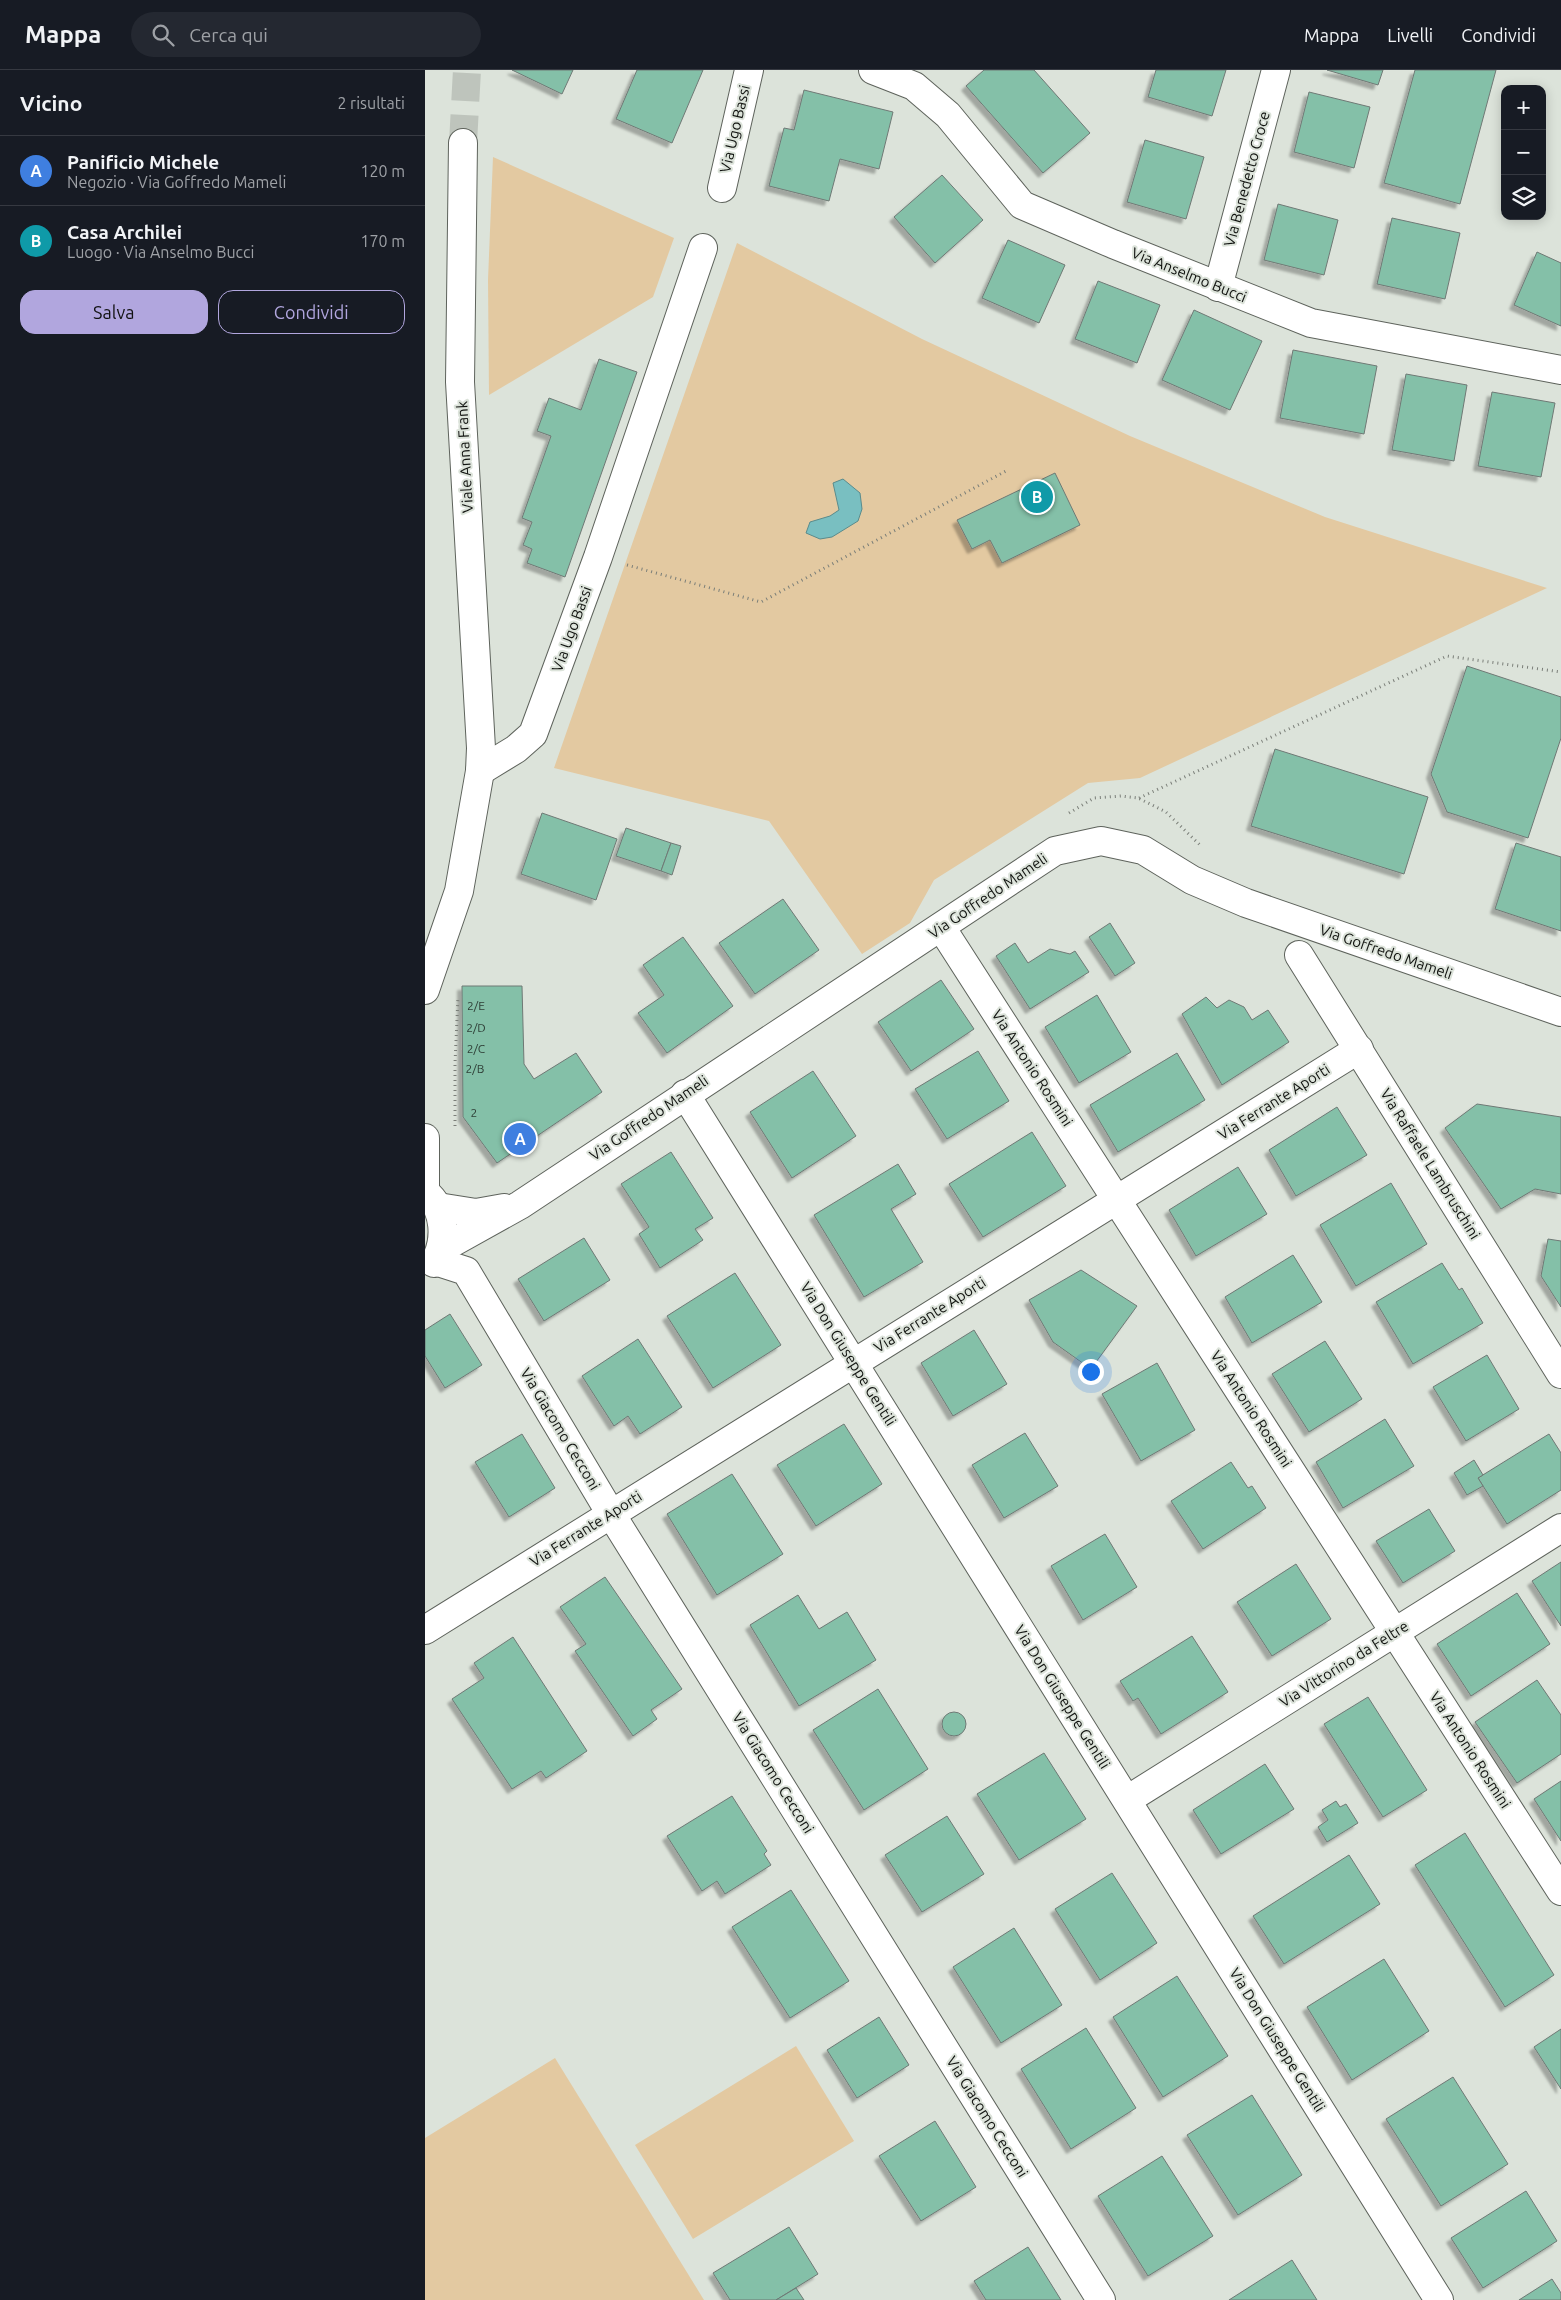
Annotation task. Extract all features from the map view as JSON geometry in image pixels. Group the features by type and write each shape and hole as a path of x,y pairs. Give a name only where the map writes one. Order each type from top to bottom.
{"street":[{"name":"Via Ugo Bassi","path":"722,188 749,70"},
{"name":"Via Anselmo Bucci","path":"873,70 914,86 948,114 1022,205 1218,287 1311,323 1561,370"},
{"name":"Via Benedetto Croce","path":"1218,287 1276,70"},
{"name":"Viale Anna Frank","path":"463,143 460,382 481,748 480,771"},
{"name":"Via Ugo Bassi","path":"480,771 517,749 533,734 598,557 703,248"},
{"path":"425,990 459,891 480,771"},
{"name":"Via Goffredo Mameli","path":"434,1261 1055,851 1101,841 1143,850 1192,880 1247,903 1561,1012"},
{"name":"Via Antonio Rosmini","path":"941,927 1561,1891"},
{"name":"Via Raffaele Lambruschini","path":"1299,954 1561,1374"},
{"name":"Via Ferrante Aporti","path":"425,1630 1359,1049"},
{"name":"Via Don Giuseppe Gentili","path":"685,1094 1439,2300"},
{"path":"425,1138 429,1197 443,1228 434,1261"},
{"name":"Via Goffredo Mameli","path":"429,1197 476,1213 520,1205"},
{"name":"Via Giacomo Cecconi","path":"434,1261 465,1270 611,1514 1101,2300"},
{"name":"Via Vittorino da Feltre","path":"1127,1800 1561,1528"}],"path":[{"path":"598,557 761,602 1006,471"},
{"path":"1138,798 1447,656 1561,672"},
{"path":"455,1128 455,1063 459,996"}],"shaded area":[{"path":"493,157 674,238 653,297 489,395 488,280"},
{"path":"737,243 922,339 1130,436 1325,517 1547,588 1140,778 1088,783 934,880 910,923 862,954 769,821 554,768"},
{"path":"796,2046 854,2141 693,2239 635,2145"},
{"path":"555,2058 704,2300 425,2300 425,2138"}],"water":[{"path":"843,479 860,493 862,509 858,521 832,537 820,539 806,533 810,522 830,516 839,510 833,483"}],"building":[{"path":"512,70 573,70 562,94"},
{"path":"637,70 703,70 672,143 616,119"},
{"path":"984,70 1034,70 1090,133 1043,173 966,86"},
{"path":"1156,70 1226,70 1212,116 1148,97"},
{"path":"1327,70 1383,70 1378,85"},
{"path":"1415,70 1496,70 1460,204 1384,183"},
{"path":"804,90 893,112 879,169 840,159 829,201 769,186 784,128 794,130"},
{"path":"1309,92 1370,107 1354,168 1294,152"},
{"path":"1145,140 1204,157 1186,219 1127,202"},
{"path":"942,175 983,220 935,263 894,217"},
{"path":"1278,204 1338,220 1324,275 1264,260"},
{"path":"1392,218 1460,233 1445,299 1377,284"},
{"path":"1008,240 1065,265 1039,323 982,298"},
{"path":"1537,252 1561,263 1561,326 1514,305"},
{"path":"1098,281 1160,305 1137,363 1075,339"},
{"path":"1194,310 1262,341 1230,410 1162,380"},
{"path":"1293,350 1377,366 1364,434 1280,418"},
{"path":"599,359 637,372 565,577 527,563 532,549 523,545 532,522 522,518 551,436 537,431 549,398 581,410"},
{"path":"1406,374 1467,385 1454,461 1392,450"},
{"path":"1492,392 1555,403 1541,477 1478,466"},
{"path":"1055,473 1080,525 1002,563 990,540 972,549 957,520"},
{"path":"1467,666 1561,697 1561,738 1528,838 1447,812 1431,774"},
{"path":"1275,749 1428,797 1404,874 1251,826"},
{"path":"542,813 617,839 596,900 521,874"},
{"path":"626,828 671,843 661,871 616,856"},
{"path":"671,843 681,846 672,875 661,871"},
{"path":"1516,843 1561,857 1561,931 1495,909"},
{"path":"783,899 819,950 755,994 719,943"},
{"path":"1110,923 1135,963 1115,976 1089,937"},
{"path":"683,937 733,1006 667,1053 638,1013 664,995 643,965"},
{"path":"1015,943 1028,963 1050,949 1070,954 1075,951 1089,972 1030,1009 996,956"},
{"path":"941,980 974,1029 911,1071 878,1022"},
{"path":"462,986 522,986 524,1064 534,1079 576,1053 602,1092 497,1163 463,1117"},
{"path":"1097,995 1131,1052 1079,1083 1045,1027"},
{"path":"1206,997 1217,1008 1229,1000 1244,1007 1252,1020 1268,1010 1289,1042 1222,1085 1182,1014"},
{"path":"978,1051 1009,1101 947,1139 915,1089"},
{"path":"1177,1053 1205,1100 1118,1152 1090,1105"},
{"path":"813,1071 856,1136 792,1178 750,1112"},
{"path":"1477,1104 1561,1117 1561,1194 1535,1189 1501,1209 1445,1128"},
{"path":"1337,1107 1367,1155 1296,1196 1269,1150"},
{"path":"1032,1132 1066,1186 983,1237 949,1184"},
{"path":"671,1152 713,1218 695,1229 703,1240 660,1268 639,1234 649,1227 621,1184"},
{"path":"898,1164 916,1194 891,1209 923,1262 864,1297 814,1215"},
{"path":"1238,1167 1267,1214 1196,1256 1169,1210"},
{"path":"1391,1183 1427,1244 1356,1286 1320,1225"},
{"path":"584,1238 610,1280 544,1321 518,1279"},
{"path":"1548,1239 1561,1241 1561,1307 1541,1276"},
{"path":"1293,1255 1322,1302 1252,1343 1225,1297"},
{"path":"1442,1263 1459,1290 1462,1288 1483,1323 1413,1364 1376,1302"},
{"path":"1081,1270 1137,1306 1091,1369 1053,1342 1029,1300"},
{"path":"735,1273 781,1345 713,1388 667,1316"},
{"path":"450,1314 482,1365 445,1388 425,1356 425,1330"},
{"path":"974,1330 1007,1384 953,1416 921,1363"},
{"path":"638,1339 682,1407 640,1434 628,1416 614,1426 582,1376"},
{"path":"1325,1341 1362,1399 1309,1432 1272,1374"},
{"path":"1487,1355 1519,1409 1466,1441 1433,1387"},
{"path":"1157,1363 1195,1430 1141,1461 1102,1394"},
{"path":"1385,1419 1414,1466 1343,1508 1316,1462"},
{"path":"844,1424 882,1484 816,1526 777,1465"},
{"path":"1025,1433 1058,1486 1004,1518 972,1465"},
{"path":"522,1434 555,1488 509,1517 475,1462"},
{"path":"1549,1434 1561,1453 1561,1490 1507,1524 1478,1478"},
{"path":"1474,1460 1483,1475 1478,1478 1483,1486 1467,1495 1454,1473"},
{"path":"1231,1462 1248,1488 1252,1486 1266,1508 1203,1549 1171,1501"},
{"path":"732,1474 783,1554 717,1595 667,1514"},
{"path":"1429,1509 1455,1551 1403,1583 1376,1541"},
{"path":"1105,1534 1137,1587 1083,1620 1051,1566"},
{"path":"1561,1562 1561,1626 1532,1581"},
{"path":"1296,1564 1331,1619 1272,1656 1237,1602"},
{"path":"605,1577 682,1689 651,1710 657,1719 633,1736 575,1651 586,1644 560,1607"},
{"path":"1517,1593 1550,1644 1471,1696 1437,1644"},
{"path":"798,1595 819,1629 847,1612 876,1660 799,1706 750,1625"},
{"path":"1192,1636 1228,1692 1161,1734 1138,1698 1133,1701 1120,1681"},
{"path":"513,1637 587,1751 546,1778 541,1771 512,1789 452,1699 484,1678 474,1663"},
{"path":"1537,1680 1561,1715 1561,1754 1517,1783 1475,1722"},
{"path":"878,1689 928,1769 864,1810 813,1730"},
{"path":"1368,1697 1427,1790 1383,1817 1324,1724"},
{"path":"954,1712 963,1715 966,1724 963,1733 954,1736 945,1733 942,1724 945,1715"},
{"path":"1044,1753 1086,1819 1019,1860 977,1794"},
{"path":"1265,1764 1294,1809 1221,1854 1193,1810"},
{"path":"1561,1781 1561,1841 1534,1799"},
{"path":"732,1796 767,1851 764,1854 771,1865 725,1894 717,1881 702,1891 667,1836"},
{"path":"1336,1801 1340,1807 1346,1804 1358,1823 1327,1842 1318,1827 1328,1820 1322,1810"},
{"path":"947,1816 984,1874 922,1912 885,1855"},
{"path":"1465,1833 1554,1975 1505,2007 1415,1865"},
{"path":"1349,1855 1380,1904 1284,1964 1253,1916"},
{"path":"1112,1873 1157,1943 1100,1980 1055,1909"},
{"path":"791,1890 849,1981 790,2018 732,1927"},
{"path":"1014,1928 1062,2005 1001,2043 953,1967"},
{"path":"1384,1959 1429,2031 1352,2080 1307,2007"},
{"path":"1177,1976 1228,2056 1163,2097 1113,2017"},
{"path":"879,2017 909,2065 857,2098 827,2050"},
{"path":"1086,2028 1136,2108 1071,2149 1021,2069"},
{"path":"1561,2029 1561,2089 1534,2047"},
{"path":"1453,2077 1508,2164 1441,2206 1386,2119"},
{"path":"1252,2095 1302,2175 1238,2215 1187,2135"},
{"path":"935,2121 976,2187 921,2221 879,2156"},
{"path":"1162,2156 1213,2236 1148,2276 1098,2196"},
{"path":"1526,2191 1557,2241 1483,2288 1451,2238"},
{"path":"789,2227 818,2274 776,2300 730,2300 713,2273"},
{"path":"1028,2247 1061,2300 986,2300 974,2281"},
{"path":"1292,2260 1317,2300 1229,2300"},
{"path":"1552,2279 1561,2293 1561,2300 1519,2300"},
{"path":"796,2288 804,2300 776,2300"}],"tunnel":[{"path":"463,143 467,70"}],"place":[{"name":"Casa Archilei","path":"1037,497"},
{"name":"Panificio Michele","path":"520,1139"}]}
